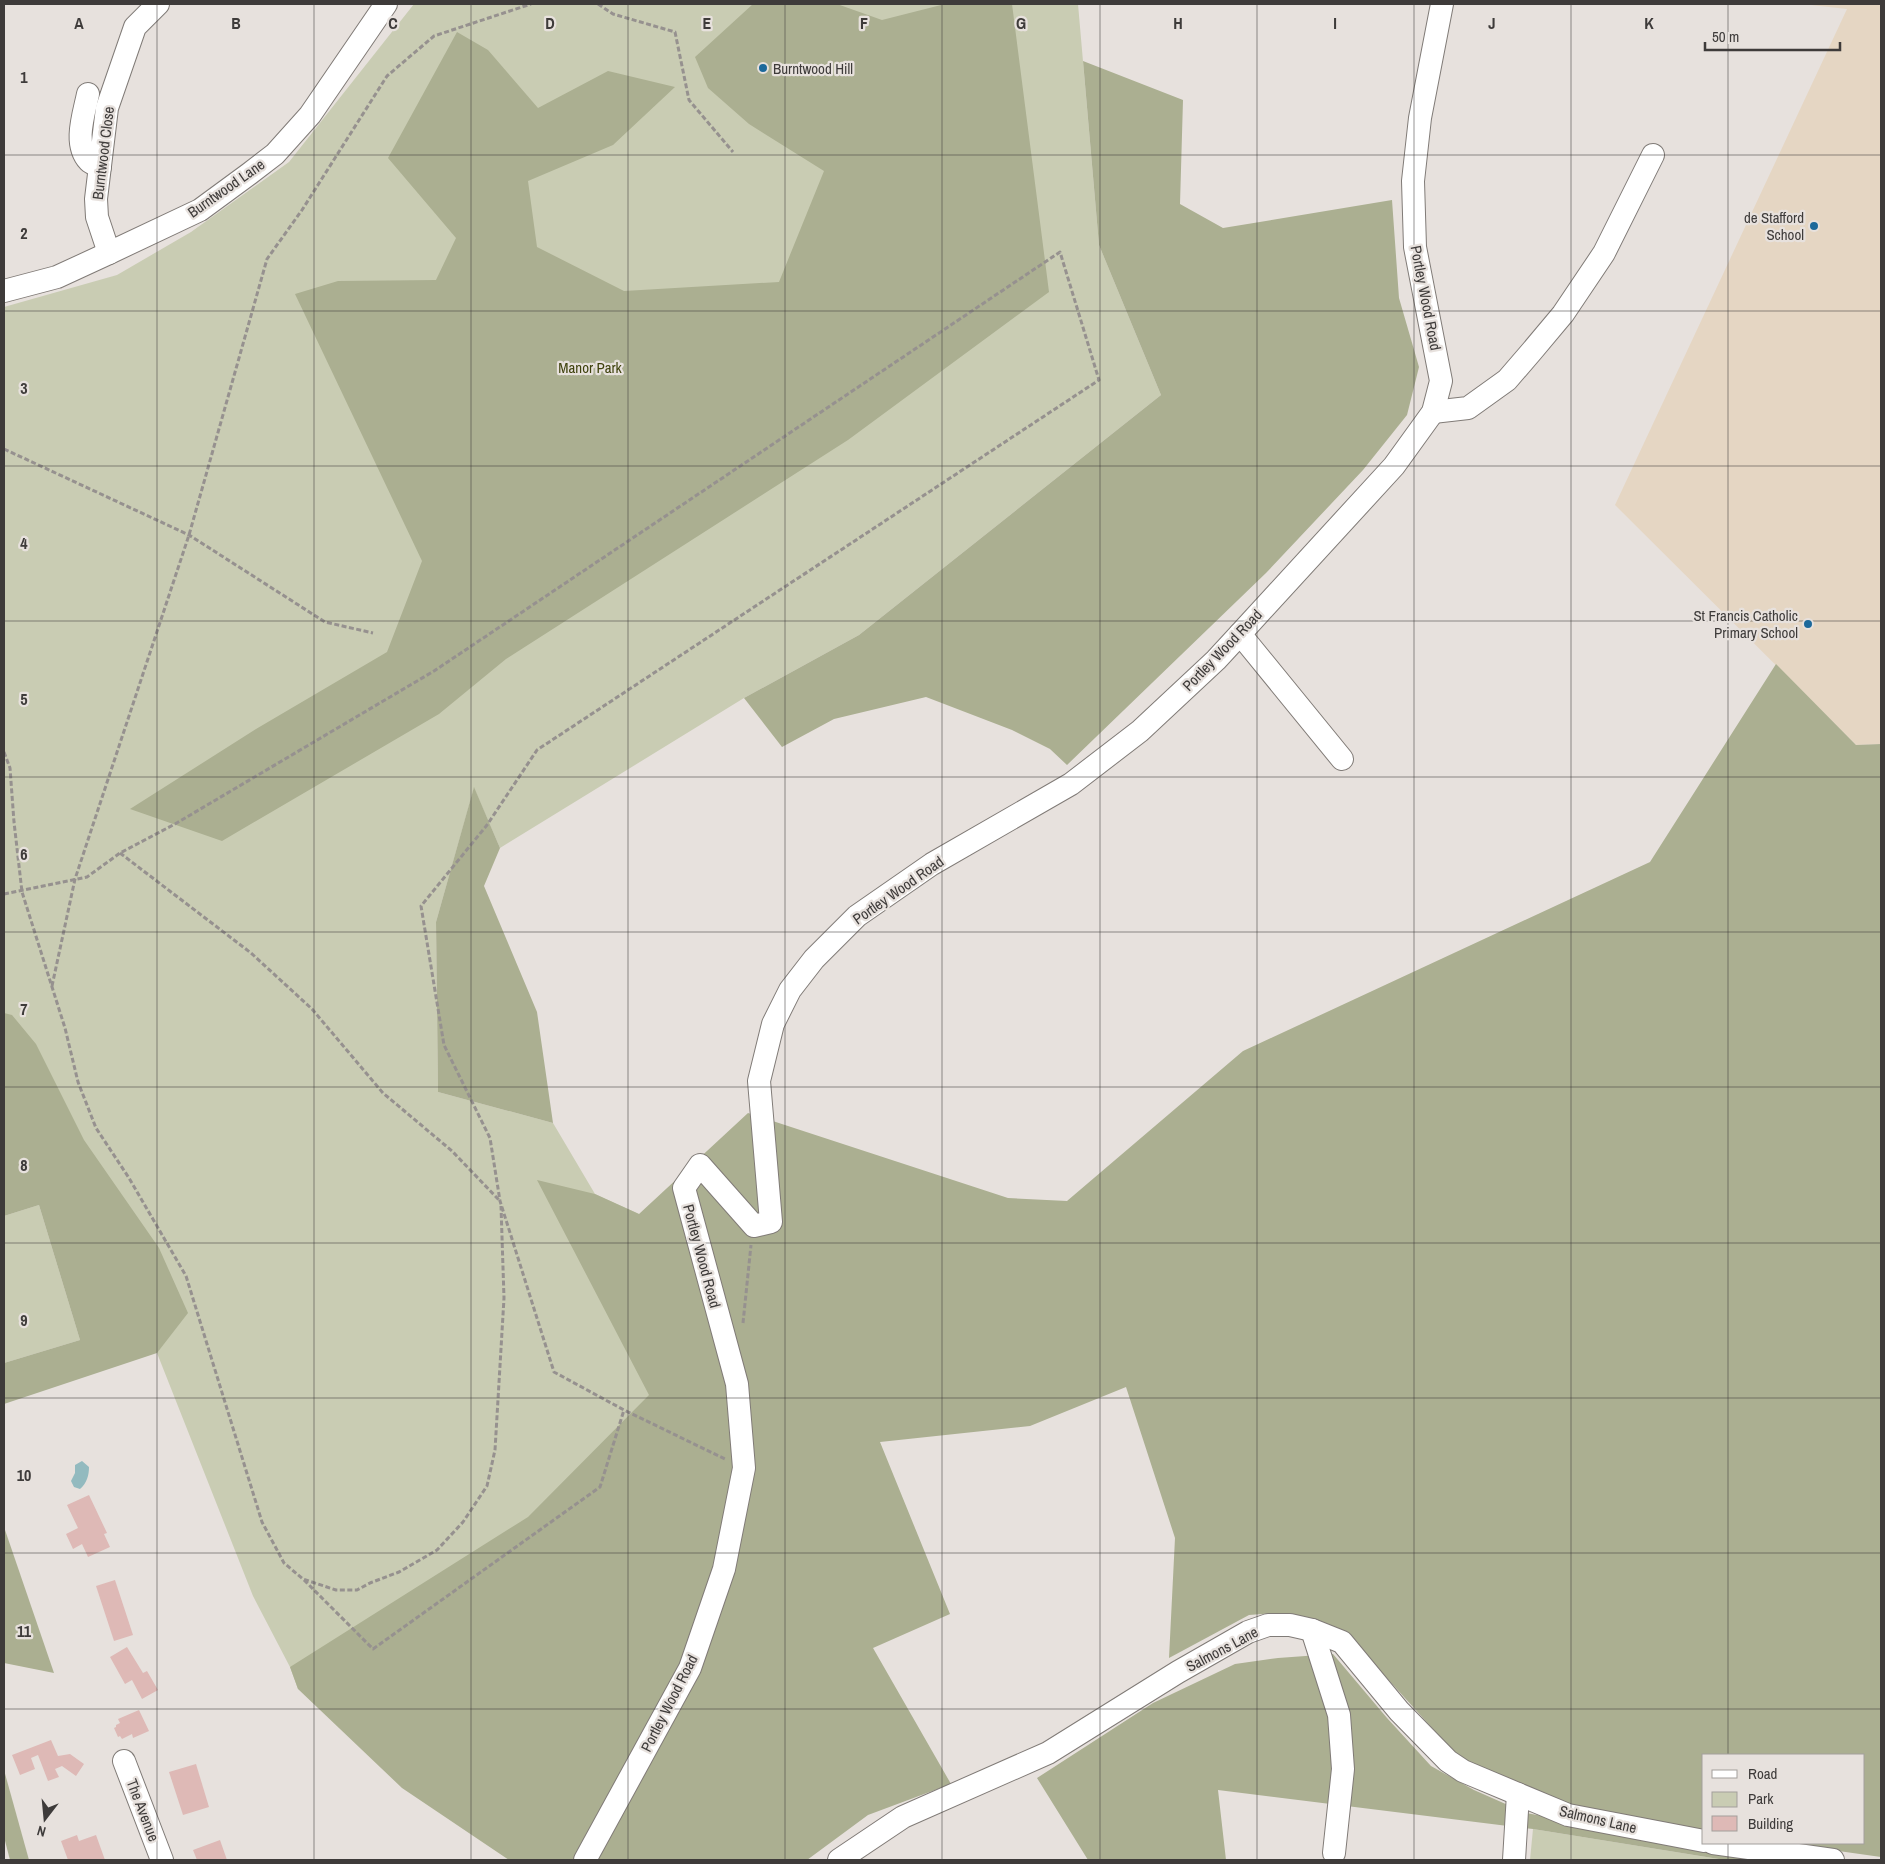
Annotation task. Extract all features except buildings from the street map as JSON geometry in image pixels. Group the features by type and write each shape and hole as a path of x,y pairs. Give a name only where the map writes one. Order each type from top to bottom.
{"street":[{"name":"Burntwood Close","path":"110,253 97,217 96,199 107,108 135,27 158,4"},
{"name":"Burntwood Lane","path":"4,291 57,277 200,210 276,154 310,115 386,4"},
{"name":"Portley Wood Road","path":"585,1860 690,1668 724,1569 744,1468 737,1384 684,1188 700,1164 754,1226 771,1222 759,1081 773,1024 790,990 814,959 857,916 932,864 1071,784 1140,731 1216,660 1240,634 1394,466 1433,412 1441,381 1415,247 1413,181 1420,118 1442,4"},
{"path":"88,94 80,135 84,151 90,162 100,167"},
{"path":"1433,412 1468,408 1506,380 1532,351 1563,314 1604,252 1653,155"},
{"path":"1240,634 1342,759"},
{"name":"Salmons Lane","path":"839,1860 903,1818 1048,1753 1178,1672 1248,1632 1268,1625 1312,1630 1342,1642 1399,1710 1448,1761 1463,1771 1568,1815 1702,1841"},
{"path":"1312,1630 1339,1715 1343,1768 1334,1853"},
{"name":"The Avenue","path":"124,1761 162,1860"},
{"path":"1514,1860 1518,1794"},
{"path":"1720,1844 1833,1860"}],"path":[{"path":"52,986 76,879 189,535 267,259 302,210 387,76 434,36 531,4"},
{"path":"598,4 613,14 674,32 689,100 733,152"},
{"path":"4,894 22,892 87,876 120,853 175,824 434,672 1060,252 1099,380 537,750 487,825 420,906 444,1045 490,1138 500,1201 504,1298 494,1450 487,1486 463,1522 437,1550 399,1572 357,1590 336,1590 303,1579"},
{"path":"4,449 189,535 325,622 373,633"},
{"path":"4,752 10,768 22,892 65,1028 78,1082 96,1128 129,1178 186,1276 262,1522 284,1563 303,1579 374,1649 600,1487 624,1410"},
{"path":"120,853 251,953 312,1009 383,1093 452,1152 500,1201 554,1372 624,1410 744,1468"},
{"path":"742,1324 754,1226"}],"shaded area":[{"path":"1802,4 1881,4 1881,744 1856,745 1615,505 1847,9"}],"green space":[{"name":"Manor Park","path":"414,4 1078,4 1099,245 1161,395 859,635 744,698 500,848 474,788 436,922 438,1092 553,1123 595,1194 683,1234 727,1385 393,1662 298,1689 290,1667 253,1596 157,1353 43,1185 4,1177 4,307 117,275 191,232 289,162"},
{"path":"753,4 837,4 882,20 945,4 1012,4 1049,292 848,440 506,659 439,714 222,841 130,809 256,729 387,652 422,561 295,294 338,281 436,280 456,238 388,158 457,32 488,50 538,108 608,71 675,87 613,145 528,181 537,247 624,291 779,282 824,171 749,124 708,88 695,57"},
{"path":"1083,61 1183,100 1180,204 1223,228 1392,200 1399,298 1419,367 1407,415 1363,470 1266,573 1067,765 1050,749 1012,730 926,697 834,719 782,747 744,698 859,635 1161,395 1099,245"},
{"path":"1776,664 1856,745 1881,744 1881,1857 1789,1844 1865,1844 1865,1754 1702,1754 1702,1831 1566,1805 1460,1759 1376,1666 1314,1620 1277,1613 1249,1615 1169,1658 1175,1538 1126,1387 1030,1426 880,1442 950,1614 873,1648 951,1784 868,1815 807,1860 509,1860 402,1788 298,1689 290,1667 528,1517 649,1395 537,1180 595,1194 639,1214 748,1113 1008,1198 1067,1201 1243,1051 1650,862"},
{"path":"474,787 500,848 484,886 537,1012 553,1123 438,1092 436,922"},
{"path":"4,1013 12,1015 36,1044 84,1140 159,1248 188,1313 157,1353 4,1404 4,1363 80,1340 39,1205 4,1216"},
{"path":"39,1205 80,1340 4,1363 4,1216"},
{"path":"4,1527 54,1673 4,1663"},
{"path":"1333,1654 1387,1718 1431,1766 1474,1790 1526,1813 1786,1860 1725,1860 1533,1829 1218,1790 1226,1860 1088,1860 1037,1778 1153,1703 1235,1664 1278,1658"},
{"path":"4,1770 29,1860 10,1860 4,1837"},
{"path":"1533,1829 1725,1860 1530,1860"}],"water":[{"path":"82,1461 89,1467 89,1470 86,1482 80,1489 74,1487 71,1481 75,1473 75,1465"}],"place":[{"name":"Burntwood Hill","path":"763,68"},
{"name":"de Stafford School","path":"1814,226"},
{"name":"St Francis Catholic Primary School","path":"1808,624"}]}
